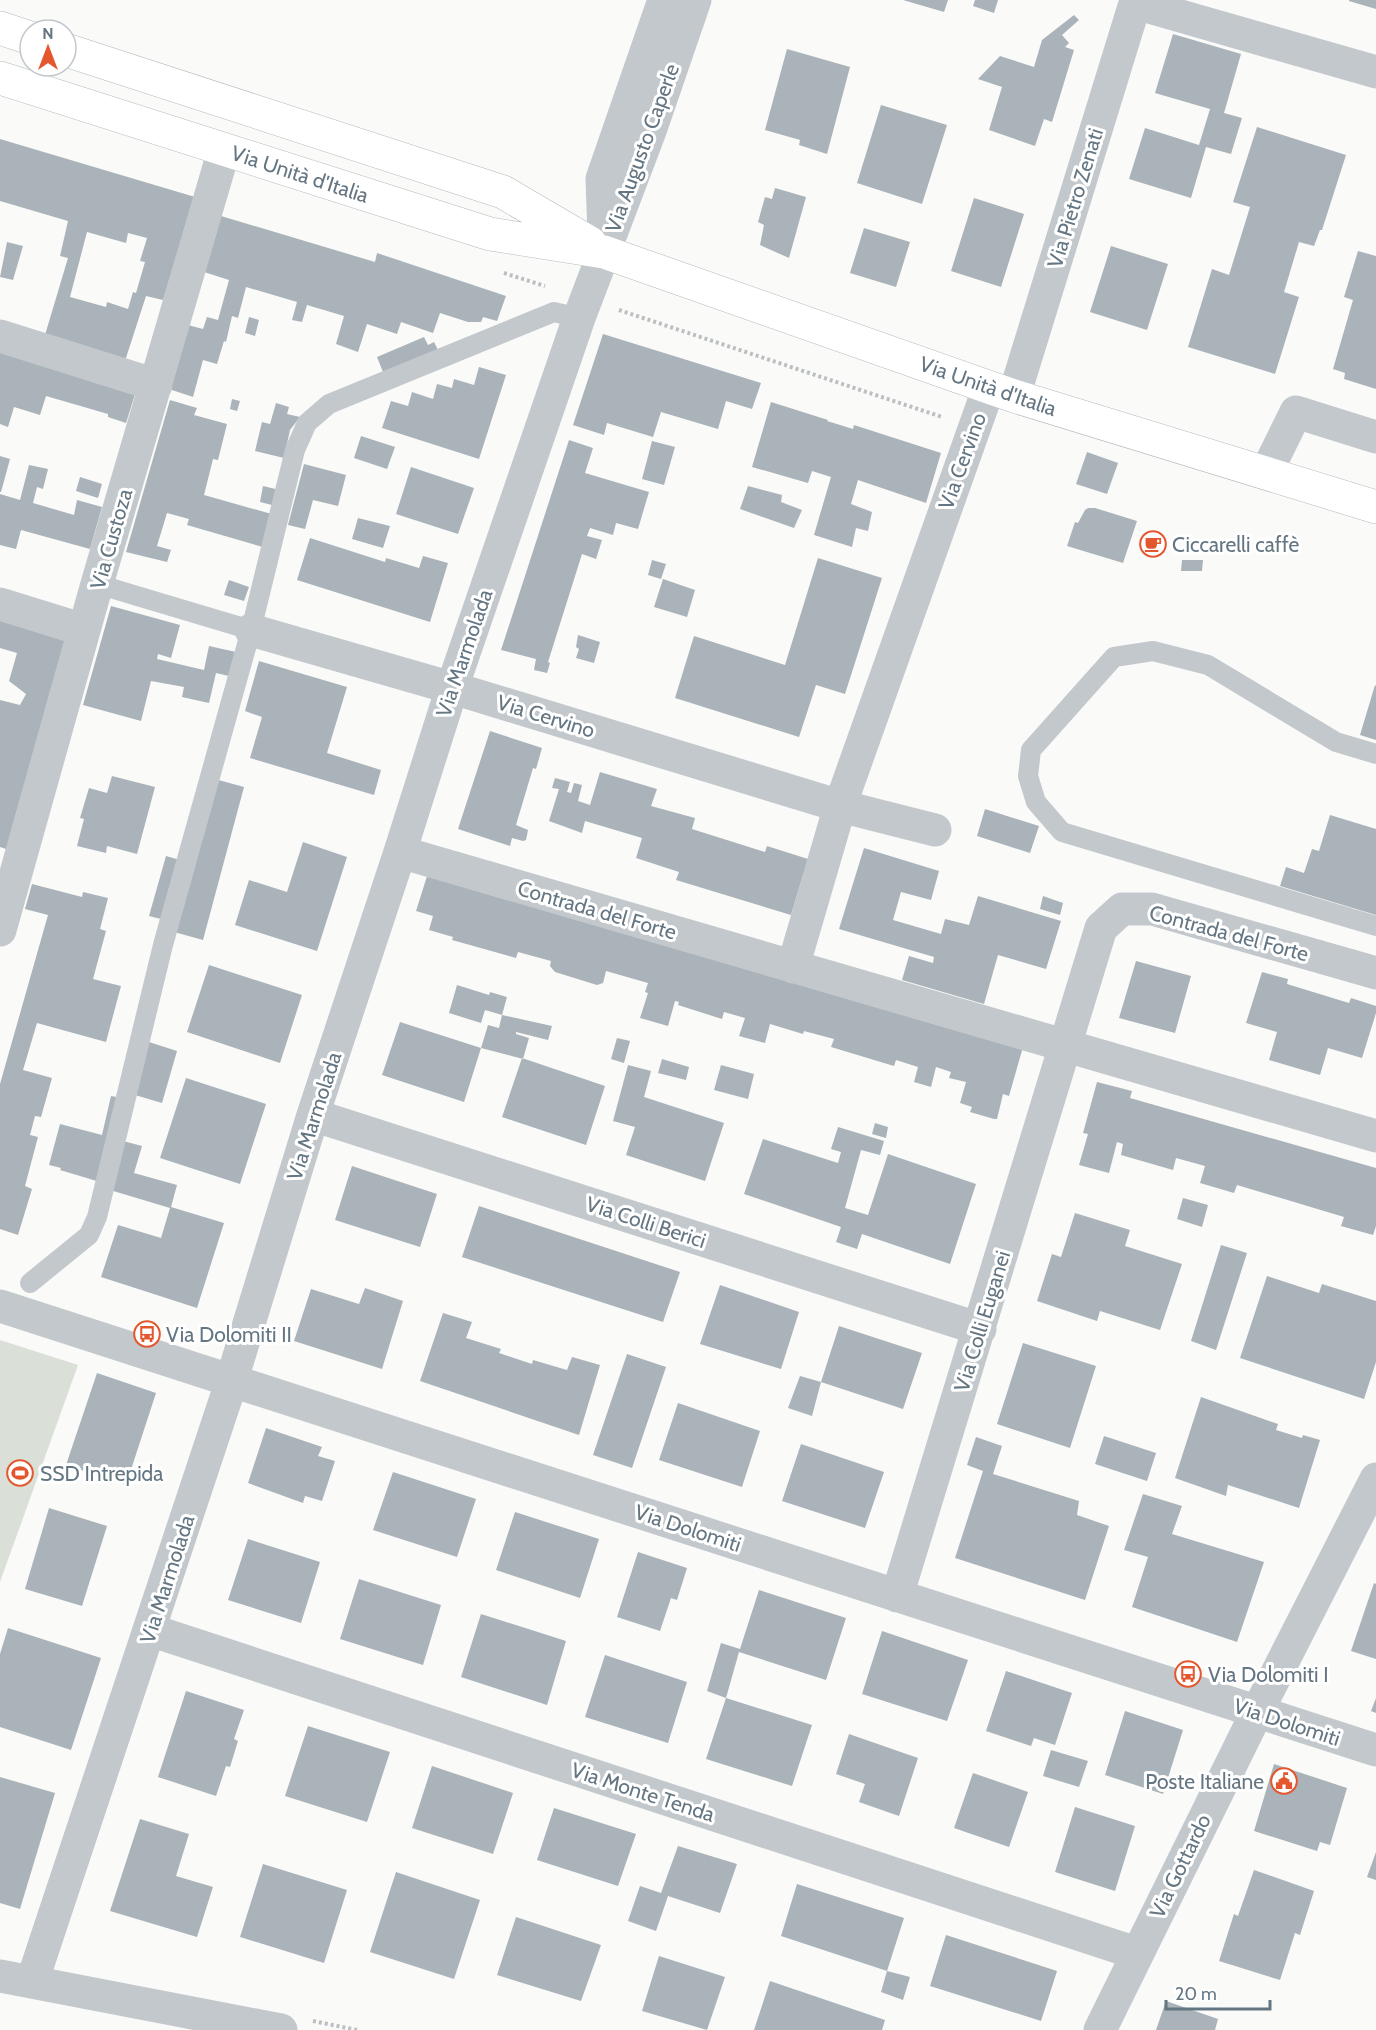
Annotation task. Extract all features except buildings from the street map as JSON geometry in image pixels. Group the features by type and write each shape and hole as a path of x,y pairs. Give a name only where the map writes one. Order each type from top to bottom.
{"main road":[{"path":"0,28 18,34"},
{"name":"Via Unità d'Italia","path":"78,54 504,192 604,252"},
{"name":"Via Unità d'Italia","path":"0,78 490,234 604,252 1002,391 1376,507"}],"street":[{"name":"Via Augusto Caperle","path":"604,252 602,179 664,0"},
{"name":"Via Augusto Caperle","path":"604,252 695,0"},
{"path":"1136,2 1376,72"},
{"name":"Via Pietro Zenati","path":"1002,391 1136,2"},
{"name":"Via Custoza","path":"0,930 97,584 224,150"},
{"name":"Via Marmolada","path":"32,1982 231,1381 313,1115 452,688 579,318 604,252"},
{"path":"0,336 156,385"},
{"name":"Via Cervino","path":"840,806 974,427 1002,391"},
{"path":"1266,474 1296,412 1376,437"},
{"path":"0,604 84,630"},
{"name":"Via Cervino","path":"250,630 452,688 840,806 935,830"},
{"path":"793,967 840,806"},
{"name":"Contrada del Forte","path":"400,852 1376,1136"},
{"name":"Contrada del Forte","path":"1066,1046 1101,928 1122,909 1152,909 1376,973"},
{"name":"Via Colli Euganei","path":"897,1596 1066,1046"},
{"name":"Via Colli Berici","path":"313,1115 980,1329"},
{"name":"Via Dolomiti","path":"0,1306 1376,1750"},
{"name":"Via Gottardo","path":"1100,2030 1136,1953 1376,1479"},
{"name":"Via Monte Tenda","path":"150,1630 1136,1953"},
{"path":"0,1976 281,2030"}],"lane":[{"path":"30,1283 89,1235 98,1217 163,945 250,630 295,450 307,423 330,404 554,312 579,318"},
{"path":"97,584 250,630"},
{"path":"1376,754 1336,742 1208,664 1153,651 1114,657 1031,750 1028,776 1036,802 1062,832 1376,926"}],"path":[{"path":"610,307 974,427"}],"shaded area":[{"name":"SSD Intrepida","path":"0,1340 78,1365 0,1582"}],"place":[{"name":"Ciccarelli caffè","path":"1153,544"},
{"name":"Via Dolomiti II","path":"147,1334"},
{"name":"SSD Intrepida","path":"20,1473"},
{"name":"Via Dolomiti I","path":"1188,1674"},
{"name":"Poste Italiane","path":"1284,1781"}]}
